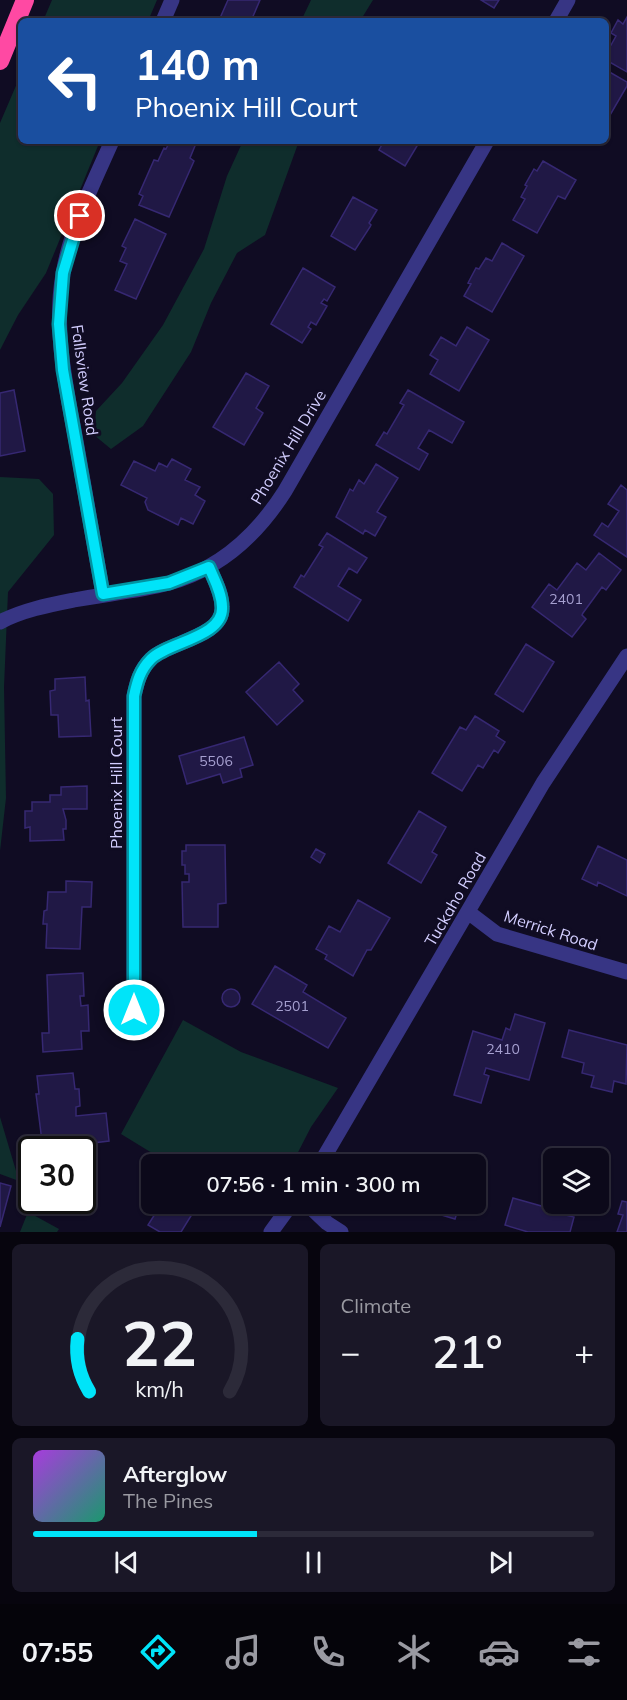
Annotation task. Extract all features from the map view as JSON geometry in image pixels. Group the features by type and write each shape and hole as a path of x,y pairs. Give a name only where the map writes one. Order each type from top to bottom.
{"highway":[{"path":"0,61 25,0"}],"street":[{"path":"164,18 172,0"},
{"path":"558,18 568,0"},
{"name":"Fallsview Road","path":"103,594 63,370 59,324 60,296 68,251 80,216 111,144"},
{"name":"Phoenix Hill Drive","path":"0,622 22,612 47,605 169,583 209,567 248,539 272,512 485,144"},
{"name":"Phoenix Hill Court","path":"134,1010 134,696 138,676 152,658 205,632 221,616 223,607 209,567"},
{"name":"Tuckaho Road","path":"326,1154 543,783 627,656"},
{"name":"Merrick Road","path":"468,912 497,934 627,972"},
{"path":"271,1232 284,1214"},
{"path":"318,1214 341,1232"}],"green space":[{"path":"52,0 157,0 149,18 44,18"},
{"path":"311,0 373,0 362,18 302,18"},
{"path":"18,81 18,144 99,144 46,273 18,315 0,350 0,123"},
{"path":"242,144 298,144 265,235 237,253 211,303 191,352 143,426 111,449 94,435 96,411 122,383 163,325 204,249 227,176"},
{"path":"0,477 39,479 53,494 54,535 8,592 4,687 6,798 0,851"},
{"path":"183,1020 241,1052 338,1088 311,1127 297,1154 154,1154 121,1134"},
{"path":"0,1117 18,1181 0,1174"},
{"path":"27,1214 32,1214 59,1229 57,1232 20,1232"}],"building":[{"path":"228,0 260,0 252,18 220,18"},
{"path":"481,0 499,0 494,8"},
{"path":"627,17 627,72 609,62 609,44 611,45 616,36 611,33 618,20 623,24"},
{"path":"609,72 627,82 627,86 609,117"},
{"path":"168,144 196,144 190,158 194,161 169,217 139,205 143,196 139,194 154,160 158,161 164,148 166,149"},
{"path":"382,144 418,144 405,166 379,150"},
{"path":"543,161 576,180 565,199 558,196 537,233 513,220 525,199 521,197 527,186 525,185 534,169 537,171"},
{"path":"353,197 377,210 369,223 370,227 355,250 331,236"},
{"path":"135,219 166,234 136,299 115,290 127,264 120,261 126,248 122,246"},
{"path":"502,243 524,256 492,312 464,296 476,268 479,269 486,258 492,261"},
{"path":"303,268 335,287 327,301 324,299 321,303 327,306 316,325 311,322 308,327 311,329 302,343 271,324"},
{"path":"467,327 489,340 459,391 430,374 438,360 430,355 441,337 456,346"},
{"path":"246,373 269,386 256,408 263,413 244,445 213,427"},
{"path":"14,390 25,451 0,456 0,393"},
{"path":"408,390 464,422 452,443 429,430 418,448 428,454 419,470 376,445 384,432 387,434 404,405 400,403"},
{"path":"172,459 191,469 185,480 200,487 195,495 205,501 193,524 181,518 178,525 148,510 145,502 147,498 121,485 134,461 155,471 159,463 167,467"},
{"path":"376,464 398,478 377,512 386,517 375,536 365,530 363,534 336,517 350,489 353,491 359,480 364,484"},
{"path":"621,485 627,490 627,557 594,535 602,523 608,527 619,511 608,504"},
{"path":"327,533 367,558 357,573 349,568 338,586 361,600 348,621 294,587 301,575 304,577 323,547 319,545"},
{"path":"599,553 621,570 606,590 602,587 583,613 586,619 572,637 532,607 549,584 557,590 577,563 586,570"},
{"path":"526,644 554,662 523,712 495,694"},
{"path":"279,662 299,684 293,690 303,701 277,725 246,692"},
{"path":"85,677 91,736 59,737 58,715 51,715 50,691 55,690 55,679"},
{"path":"475,716 499,731 496,736 505,742 498,753 494,750 483,768 478,765 462,791 432,773 460,727 466,730"},
{"path":"244,737 253,765 240,769 242,777 223,783 220,774 187,784 179,756"},
{"path":"87,786 87,809 63,809 66,820 66,829 63,829 64,840 30,841 30,827 25,828 25,811 32,811 32,802 50,802 50,795 61,795 61,787"},
{"path":"419,811 446,827 432,852 437,855 421,883 388,863"},
{"path":"186,845 225,845 226,903 218,904 218,927 183,927 182,882 189,882 189,874 185,874 185,865 182,865 182,851 186,851"},
{"path":"598,846 627,860 627,896 598,882 597,886 582,879"},
{"path":"316,849 325,854 320,863 311,857"},
{"path":"66,881 92,882 91,907 82,907 80,949 46,948 47,924 43,924 48,892 66,892"},
{"path":"358,900 390,918 371,950 367,950 353,976 325,959 327,955 316,949 329,926 340,932"},
{"path":"275,966 307,985 303,992 346,1018 328,1048 252,1004"},
{"path":"83,973 84,996 80,996 81,1006 88,1005 89,1031 81,1031 82,1049 43,1052 42,1033 49,1033 47,975"},
{"path":"231,989 239,994 240,998 235,1006 231,1007 223,1002 222,998 227,990"},
{"path":"515,1014 545,1023 529,1080 486,1068 484,1074 489,1076 481,1103 454,1095 473,1031 502,1040 506,1028 510,1030"},
{"path":"569,1030 627,1045 626,1084 614,1081 612,1092 591,1087 594,1076 582,1073 584,1063 562,1057"},
{"path":"73,1073 75,1089 79,1089 80,1106 76,1107 76,1116 106,1113 109,1141 96,1143 96,1136 41,1136 36,1094 39,1094 37,1076"},
{"path":"0,1183 11,1186 0,1227"},
{"path":"513,1198 543,1206 543,1214 574,1217 570,1232 528,1232 505,1225"},
{"path":"622,1201 627,1202 627,1232 617,1232 623,1215 618,1214"},
{"path":"155,1214 192,1214 181,1232 160,1232 148,1225"},
{"path":"438,1214 457,1214 455,1219"}],"route":[{"path":"80,216 63,273 59,324 63,370 103,594 169,583 209,567 223,607 217,622 205,632 152,658 138,676 134,696 134,1010"}]}
